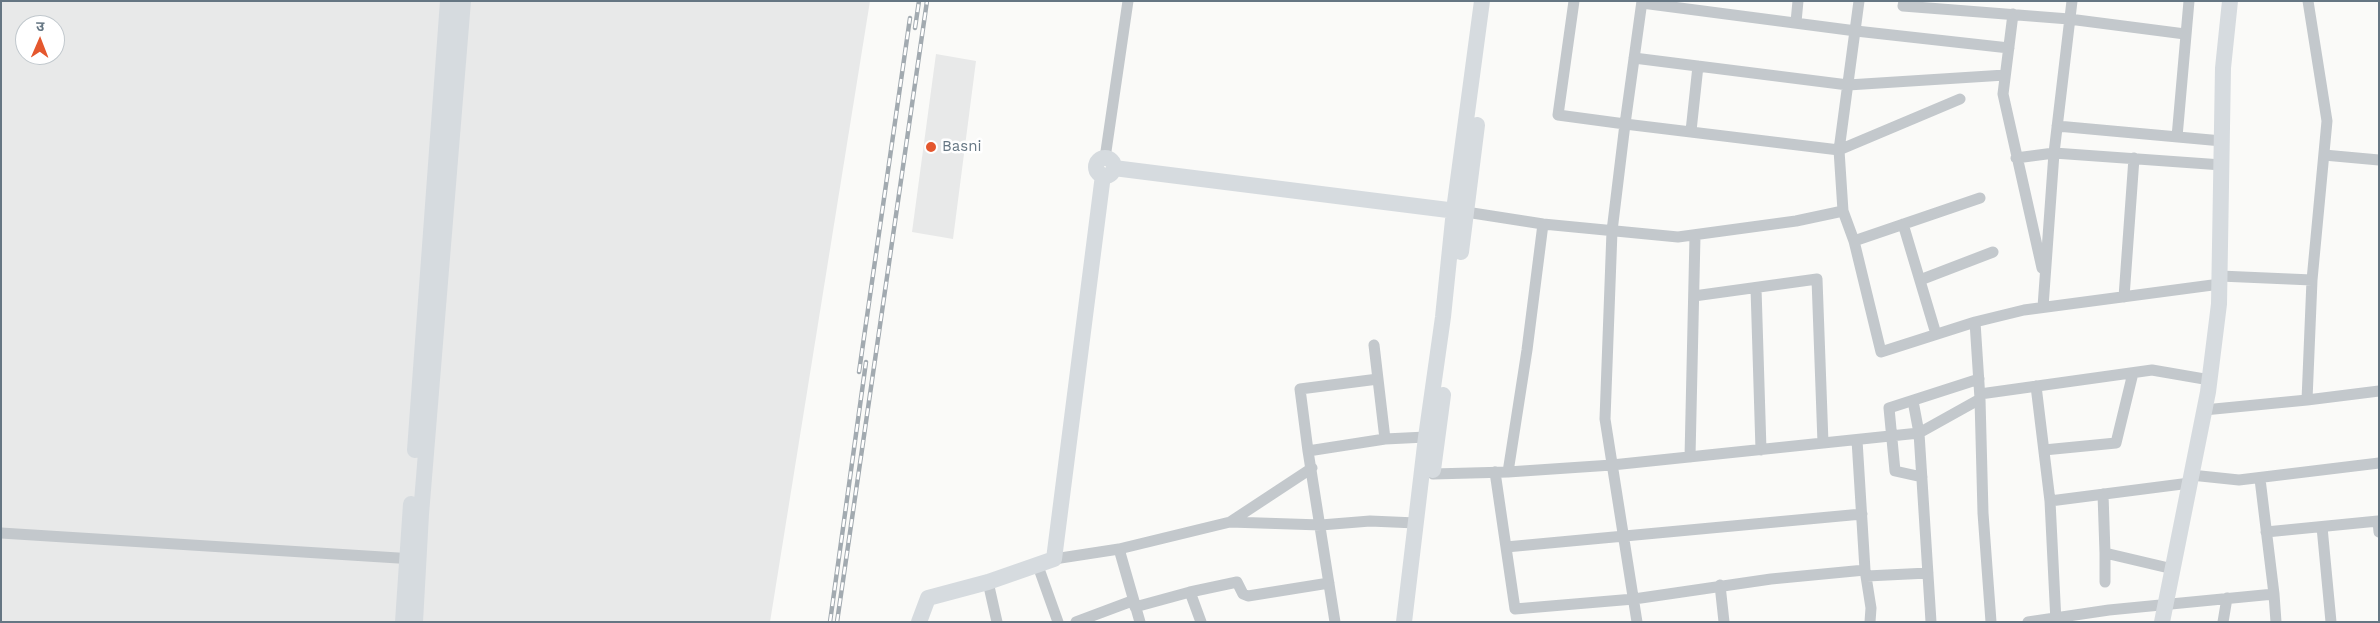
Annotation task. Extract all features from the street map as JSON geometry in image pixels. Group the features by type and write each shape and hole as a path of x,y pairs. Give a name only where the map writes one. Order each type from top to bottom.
{"street":[{"path":"415,622 413,558 448,1"},
{"path":"403,622 424,484 463,1"},
{"path":"1054,559 1108,167 1128,1"},
{"path":"1414,622 1484,12 1492,1"},
{"path":"1574,1 1558,115 1839,150 1960,99"},
{"path":"1796,22 1798,1"},
{"path":"1859,1 1839,150 1843,211 1854,241 1881,352 1975,322 2043,307 2124,297 2220,280 2312,280"},
{"path":"1904,1 1904,6 2069,19 2185,34"},
{"path":"2043,307 2054,153 2072,1"},
{"path":"2177,137 2189,1"},
{"path":"2164,614 2210,380 2220,304 2223,68 2230,1"},
{"path":"2307,400 2312,280 2327,121 2308,1"},
{"path":"1637,622 1625,536 1605,419 1612,231 1642,2 1856,31 2009,48"},
{"path":"2013,14 2003,94 2046,284"},
{"path":"1634,58 1848,85 2006,75"},
{"path":"1691,131 1698,66"},
{"path":"2057,126 2222,141"},
{"path":"2016,158 2054,153 2222,164"},
{"path":"2324,155 2379,160"},
{"path":"2124,297 2134,158"},
{"path":"1108,167 1460,211 1543,224 1678,237 1796,221 1843,211"},
{"path":"1854,241 1980,198"},
{"path":"1404,622 1426,437 1460,211"},
{"path":"1508,472 1527,350 1543,224"},
{"path":"1903,224 1936,334"},
{"path":"1690,457 1695,236"},
{"path":"1920,280 1993,252"},
{"path":"1694,296 1817,279 1823,443"},
{"path":"1756,288 1761,450"},
{"path":"1975,322 1980,397 1983,513 1991,622"},
{"path":"1374,345 1386,439"},
{"path":"1432,474 1508,472 1612,465 1919,433 1980,397 2036,386 2152,370 2210,380"},
{"path":"2044,450 2116,443 2133,373"},
{"path":"1335,622 1300,389 1378,379"},
{"path":"1922,477 1895,470 1889,408 1979,379"},
{"path":"2036,386 2050,501 2056,619"},
{"path":"2204,410 2379,391"},
{"path":"1913,400 1919,433 1931,622"},
{"path":"1308,451 1386,439 1426,437"},
{"path":"1857,440 1870,622"},
{"path":"2050,501 2190,479 2260,479 2379,463"},
{"path":"1230,522 1312,468"},
{"path":"1494,472 1514,609 1634,599 1720,585 1866,573 1928,574"},
{"path":"2260,479 2276,622"},
{"path":"2103,494 2105,582"},
{"path":"1506,547 1862,514"},
{"path":"918,622 928,598 988,582 1054,559 1119,550 1230,522 1321,525 1370,521 1416,522"},
{"path":"2266,532 2378,521 2379,532"},
{"path":"2322,527 2331,622"},
{"path":"1,533 413,558"},
{"path":"1119,550 1140,622"},
{"path":"2105,553 2173,569"},
{"path":"1038,566 1058,622"},
{"path":"988,582 997,622"},
{"path":"1076,622 1134,604 1237,582 1243,594 1248,596 1329,583"},
{"path":"1720,585 1724,622"},
{"path":"1190,592 1201,622"},
{"path":"2028,622 2164,614 2228,598 2274,594"},
{"path":"2223,622 2228,598"}],"shaded area":[{"path":"1,1 870,1 770,622 1,622"},
{"name":"Basni","path":"936,54 976,61 953,239 912,232"}],"railway":[{"path":"915,28 919,1"},
{"path":"837,622 927,1"},
{"path":"859,372 910,18"},
{"path":"830,622 866,362"}],"place":[{"name":"Basni","path":"931,147"}]}
